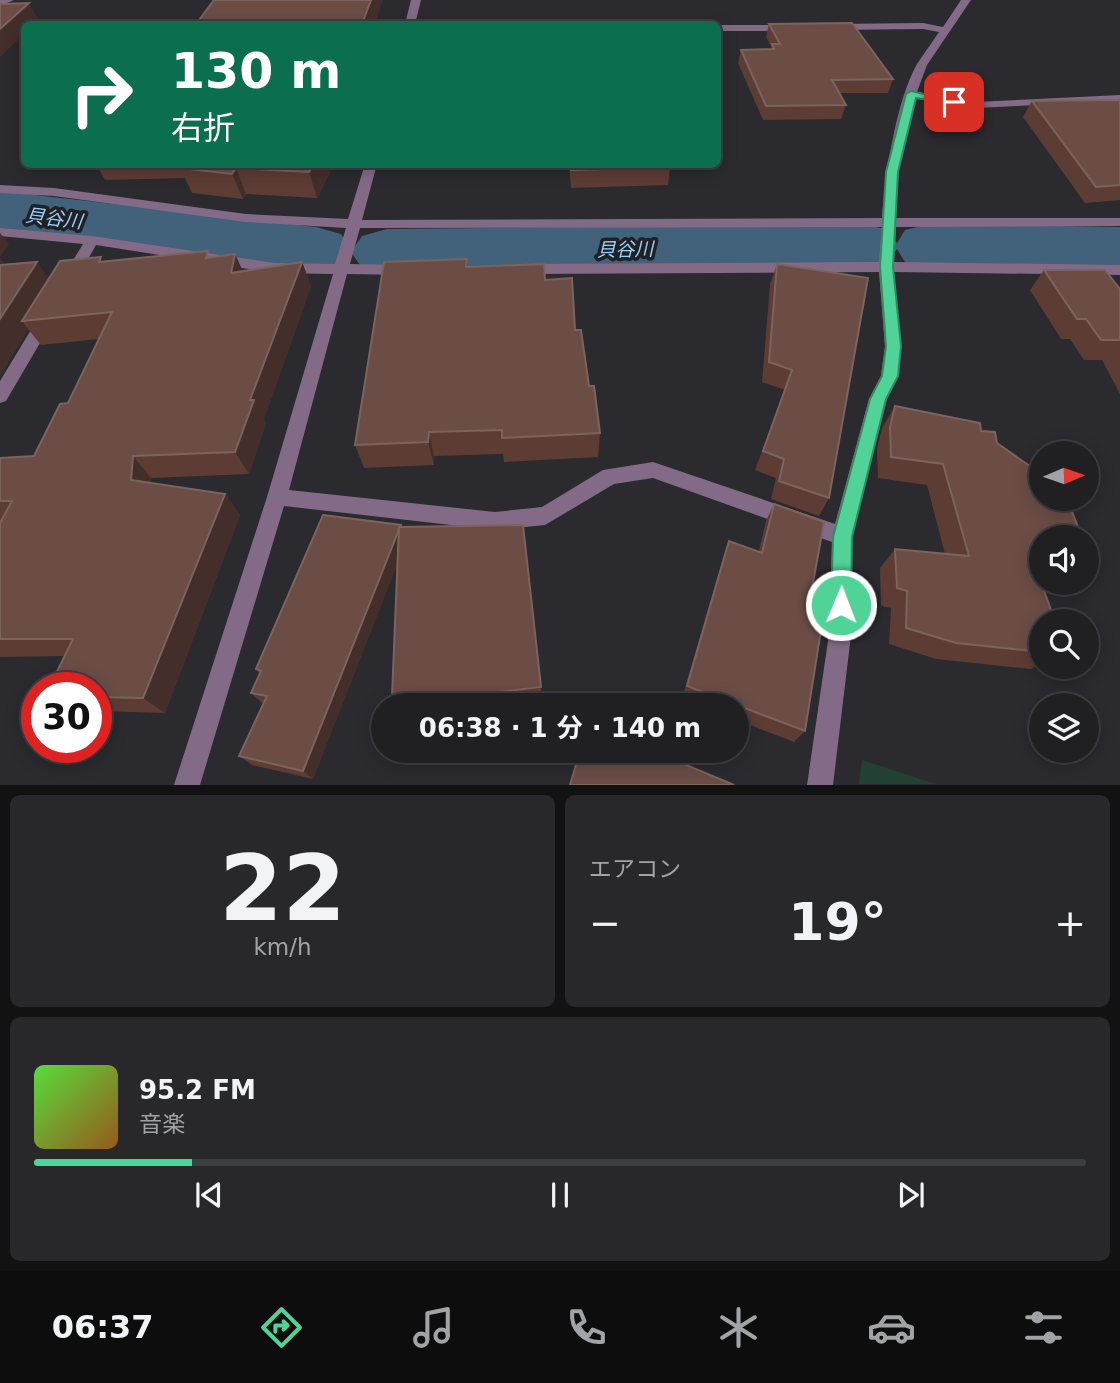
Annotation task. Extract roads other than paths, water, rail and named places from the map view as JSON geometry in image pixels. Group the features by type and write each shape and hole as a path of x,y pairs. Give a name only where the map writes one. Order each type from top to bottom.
{"street":[{"path":"0,3 9,0"},
{"path":"411,21 416,0"},
{"path":"820,785 841,627 842,537 878,399 890,376 893,346 886,267 892,172 911,94 922,65 943,30 966,0"},
{"path":"827,27 923,26 943,30"},
{"path":"721,28 800,27"},
{"path":"911,94 975,105 1120,98"},
{"path":"187,785 277,497 369,168"},
{"path":"0,189 54,192 246,218 354,223 1120,222"},
{"path":"0,232 92,240 274,268 425,270"},
{"path":"0,396 92,240"},
{"path":"509,269 886,267 1120,270"},
{"path":"277,497 495,521 545,516 610,476 653,470 842,537"}],"waterway":[{"name":"貝谷川","path":"0,211 316,250"},
{"name":"貝谷川","path":"387,252 863,246"},
{"name":"貝谷川","path":"930,246 1120,250"}]}
